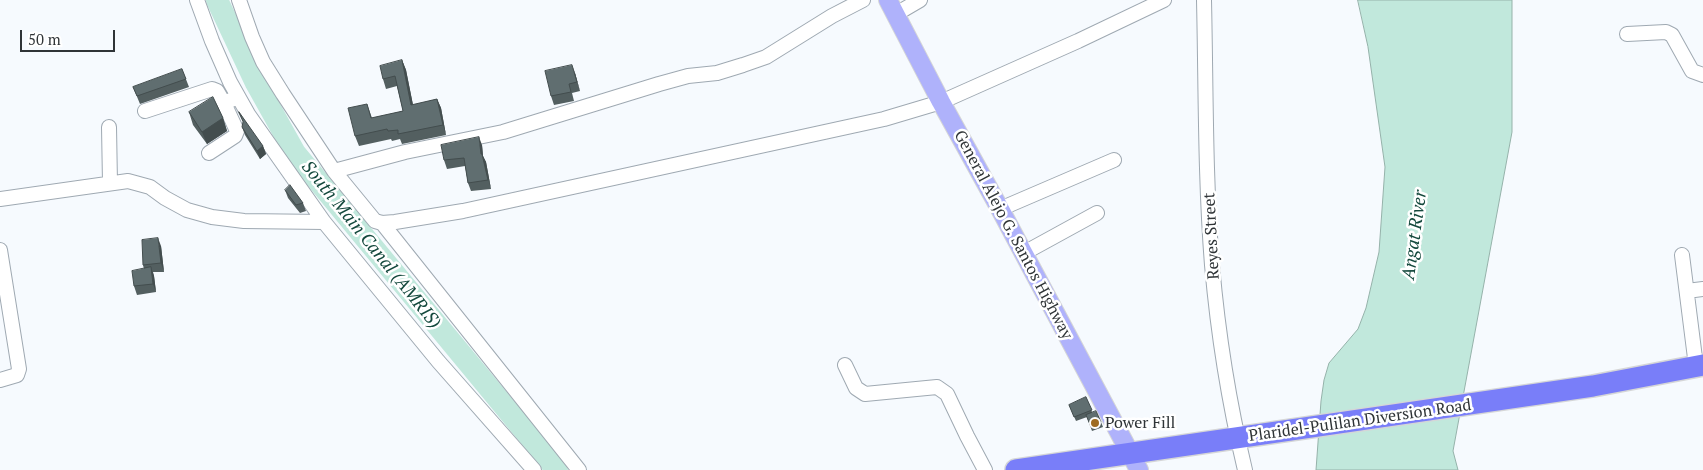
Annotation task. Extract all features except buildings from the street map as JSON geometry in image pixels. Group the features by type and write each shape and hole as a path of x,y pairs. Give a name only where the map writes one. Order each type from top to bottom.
{"highway":[{"name":"Plaridel-Pulilan Diversion Road","path":"1016,470 1134,462 1238,439 1593,386 1699,365"}],"main road":[{"name":"General Alejo G. Santos Highway","path":"892,7 1134,462"}],"street":[{"path":"197,0 212,41 238,96 324,222 438,361 534,470"},
{"path":"239,0 263,62 282,94 334,171 375,221 382,223 463,211 605,181 876,120 941,102 1078,41 1155,2"},
{"path":"334,171 405,152 503,132 659,84 688,76 717,73 743,65 766,57 832,16 863,0"},
{"path":"892,7 920,0"},
{"name":"Reyes Street","path":"1204,0 1212,264 1219,332 1245,470"},
{"path":"1627,34 1666,32 1672,35 1692,71 1703,75"},
{"path":"145,112 212,89 218,91 237,131 235,136 209,154"},
{"path":"224,103 238,96"},
{"path":"109,128 110,183"},
{"path":"1000,209 1114,160"},
{"path":"0,199 128,181 150,187 171,202 187,210 212,217 244,221 324,222"},
{"path":"1024,253 1097,214"},
{"path":"382,223 579,470"},
{"path":"0,250 19,369 17,375 0,380"},
{"path":"1682,255 1699,365"},
{"path":"1687,292 1703,289"},
{"path":"845,365 856,388 865,394 937,387 947,394 985,470"}],"water":[{"name":"Angat River","path":"1358,0 1512,0 1512,132 1453,451 1458,470 1316,470 1324,380 1329,363 1358,329 1366,308 1379,252 1385,167 1368,47"}],"waterway":[{"name":"South Main Canal (AMRIS)","path":"217,0 256,83 295,153 557,470"}],"place":[{"name":"Power Fill","path":"1095,423"}]}
